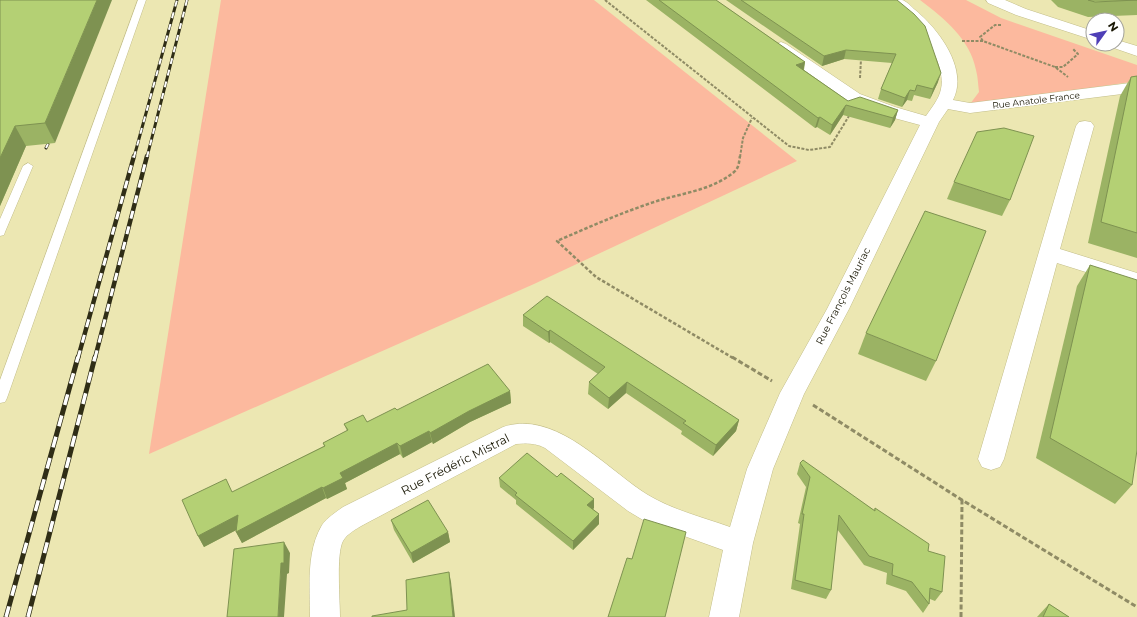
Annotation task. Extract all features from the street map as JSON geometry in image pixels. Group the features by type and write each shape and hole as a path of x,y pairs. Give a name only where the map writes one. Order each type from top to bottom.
{"street":[{"name":"Rue François Mauriac","path":"724,617 740,543 760,469 792,393 838,309 930,122 943,103 949,90 950,79 945,57 935,38 921,22 893,0"},
{"path":"993,0 1021,12 1085,33"},
{"path":"771,40 854,98 889,111 930,122"},
{"path":"1125,47 1137,51"},
{"name":"Rue Anatole France","path":"943,103 970,108 1130,88"},
{"path":"992,460 1085,126"},
{"path":"1050,253 1137,281"},
{"name":"Rue Frédéric Mistral","path":"325,617 327,546 332,534 341,524 353,516 512,434 524,432 545,436 644,507 658,514 740,543"}],"lane":[{"path":"0,398 142,0"},
{"path":"0,232 28,166"}],"path":[{"path":"605,0 788,146 799,150 830,147 851,114"},
{"path":"983,41 980,37 995,25 1003,25"},
{"path":"962,41 983,41 1055,67 1088,94"},
{"path":"1055,67 1063,67 1078,54 1066,47"},
{"path":"859,82 862,56"},
{"path":"752,118 743,138 739,165 736,171 729,176 708,187 656,201 610,217 557,241 596,277 774,382"},
{"path":"808,402 962,500 1137,607"},
{"path":"961,617 962,500"}],"shaded area":[{"path":"221,0 594,0 797,161 534,284 149,454"},
{"path":"920,0 966,0 1001,18 1085,47 1085,52 1099,52 1137,65 1137,81 989,103 970,104 979,92 978,78 973,59 962,39 955,30"}],"building":[{"path":"0,0 97,0 45,123 15,126 0,158"},
{"path":"659,0 716,0 805,62 796,65 848,101 860,97 898,110 893,118 846,105 832,125 820,117 818,118"},
{"path":"741,0 897,0 914,14 925,26 941,73 933,89 917,85 915,91 910,90 905,98 881,89 896,54 846,50 824,56"},
{"path":"1088,0 1137,0 1095,2"},
{"path":"1137,76 1137,233 1101,222 1131,77"},
{"path":"1004,128 1034,136 1010,200 954,182 977,132"},
{"path":"925,211 986,231 936,361 866,333"},
{"path":"1090,265 1137,280 1137,450 1132,485 1050,438"},
{"path":"547,296 739,420 716,445 683,423 686,421 627,382 609,398 589,382 605,367 550,330 548,332 523,315"},
{"path":"488,364 510,391 469,411 430,433 429,431 400,446 397,443 340,473 343,478 323,488 322,487 236,532 238,515 198,536 182,500 226,479 232,492 325,446 323,443 348,430 344,424 363,415 367,422 395,408 397,410"},
{"path":"527,453 557,477 561,473 594,499 587,505 599,514 573,541 515,495 517,493 499,478"},
{"path":"803,460 875,511 875,508 929,544 928,551 945,556 942,592 930,588 929,604 912,582 892,575 893,564 869,556 839,515 831,590 795,580 804,514 802,514 810,477 800,463"},
{"path":"428,500 448,532 411,553 391,520"},
{"path":"644,519 686,532 665,617 608,617 627,558 632,559"},
{"path":"284,542 284,563 281,563 278,617 227,617 234,549"},
{"path":"449,572 453,617 372,617 407,610 406,580"},
{"path":"1049,604 1069,617 1043,617"}],"railway":[{"path":"134,157 177,0"},
{"path":"147,157 187,0"},
{"path":"46,148 48,144"},
{"path":"78,358 134,156"},
{"path":"95,358 147,156"},
{"path":"6,617 78,357"},
{"path":"28,617 95,357"}]}
